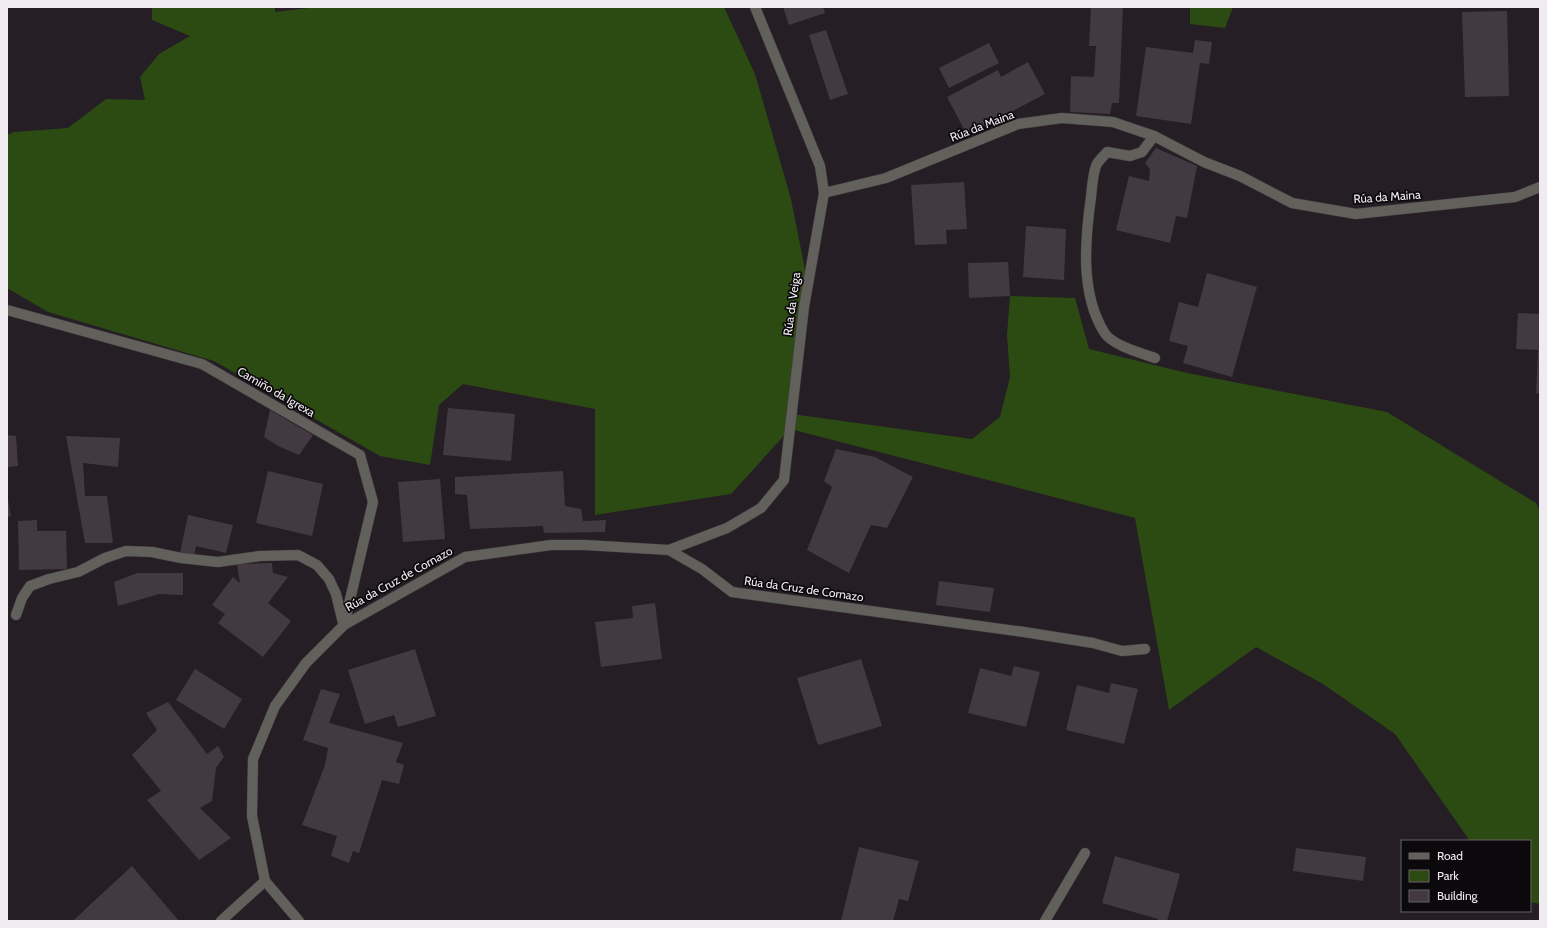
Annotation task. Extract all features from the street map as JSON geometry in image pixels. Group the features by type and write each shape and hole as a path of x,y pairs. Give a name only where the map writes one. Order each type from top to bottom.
{"street":[{"name":"Rúa da Veiga","path":"669,550 727,528 761,508 784,480 804,307 824,193 820,166 755,7"},
{"name":"Rúa da Maina","path":"824,193 886,178 1018,124 1062,118 1113,122 1154,136 1204,162 1240,176 1292,202 1356,214 1515,197 1540,187"},
{"path":"1154,136 1142,152 1130,156 1107,152 1096,165 1086,227 1086,262 1088,286 1095,312 1104,333 1120,345 1155,358"},
{"name":"Camiño da Igrexa","path":"7,310 202,364 360,455 373,502 344,625"},
{"name":"Rúa da Cruz de Cornazo","path":"265,881 252,816 253,759 275,706 306,663 344,625 465,557 551,546 585,545 669,550 702,568 732,592 1024,632 1093,643 1122,651 1145,650"},
{"name":"Rúa da Cruz de Cornazo","path":"16,615 22,598 30,586 49,579 78,572 105,558 126,550 152,552 181,558 218,562 260,556 298,556 317,565 330,579 336,594 344,625"},
{"path":"1045,921 1085,853"},
{"path":"221,921 265,881 299,921"}],"green space":[{"path":"152,7 275,7 275,12 317,7 724,7 755,74 791,199 808,285 792,414 972,439 1000,417 1010,377 1007,335 1010,296 1075,298 1089,349 1187,373 1387,412 1536,503 1540,512 1540,904 1531,902 1531,840 1469,840 1395,734 1323,684 1256,647 1169,710 1135,518 790,429 731,494 595,515 595,409 463,384 439,405 430,465 380,456 214,361 48,312 7,288 7,135 14,132 68,128 106,99 145,100 140,77 159,54 190,36 152,20"},
{"path":"1190,7 1233,7 1225,28 1190,24"}],"building":[{"path":"783,7 823,7 825,13 789,25"},
{"path":"1091,7 1123,7 1119,103 1112,103 1110,114 1070,112 1071,76 1094,77 1096,46 1089,46"},
{"path":"1507,11 1509,96 1465,97 1462,12"},
{"path":"826,30 848,94 830,100 809,35"},
{"path":"1195,40 1212,42 1209,64 1200,63 1191,124 1136,116 1146,47 1193,53"},
{"path":"989,43 999,63 949,88 939,68"},
{"path":"1028,62 1045,94 967,135 947,97 998,70 1001,77"},
{"path":"1156,148 1197,166 1187,218 1176,216 1170,243 1116,230 1129,176 1149,181 1150,169 1145,163"},
{"path":"964,182 967,229 946,230 947,244 915,245 911,185"},
{"path":"1026,226 1066,229 1064,280 1023,277"},
{"path":"1008,262 1010,296 969,298 968,263"},
{"path":"1207,273 1257,287 1232,377 1183,363 1188,346 1169,341 1179,302 1198,307"},
{"path":"1518,313 1540,314 1540,394 1536,393 1538,350 1516,349"},
{"path":"448,408 515,414 511,461 443,455"},
{"path":"270,410 313,435 299,455 280,447 264,437"},
{"path":"7,435 16,436 18,466 7,467"},
{"path":"66,436 120,438 118,467 83,463 85,496 107,496 113,543 85,543"},
{"path":"836,449 875,457 913,477 887,528 871,525 849,573 807,550 832,487 824,481"},
{"path":"268,471 323,484 312,536 256,523"},
{"path":"563,471 565,506 581,509 583,521 606,520 605,532 544,533 543,526 470,529 467,495 455,494 455,477"},
{"path":"440,479 445,539 403,542 398,482"},
{"path":"7,493 11,516 7,517"},
{"path":"188,515 233,525 226,553 196,546 194,557 180,553"},
{"path":"37,520 37,531 66,531 67,569 19,570 18,521"},
{"path":"272,563 273,573 288,577 268,603 291,621 263,657 218,623 225,614 212,605 233,577 240,583 237,564"},
{"path":"137,573 183,573 183,595 159,594 118,606 114,582"},
{"path":"939,581 994,588 990,612 936,605"},
{"path":"655,603 662,659 601,667 595,622 633,618 632,606"},
{"path":"415,649 436,716 398,727 394,715 365,724 348,670"},
{"path":"861,659 882,726 818,745 797,678"},
{"path":"1014,666 1040,672 1026,727 968,713 980,668 1011,676"},
{"path":"195,669 242,699 224,729 176,700"},
{"path":"1111,683 1138,689 1124,744 1066,730 1077,685 1109,693"},
{"path":"321,689 340,694 329,723 403,743 396,762 404,765 399,784 382,780 359,853 353,851 349,863 331,856 337,836 302,825 325,765 328,748 303,740"},
{"path":"168,702 207,754 218,746 224,757 216,768 212,801 200,808 231,838 199,860 147,800 161,791 132,755 157,730 146,713"},
{"path":"859,847 919,861 908,901 899,899 893,921 841,921"},
{"path":"1296,848 1366,857 1363,881 1293,871"},
{"path":"1115,856 1180,874 1167,921 1158,921 1158,919 1102,903"},
{"path":"132,866 179,921 73,921 93,902"}]}
